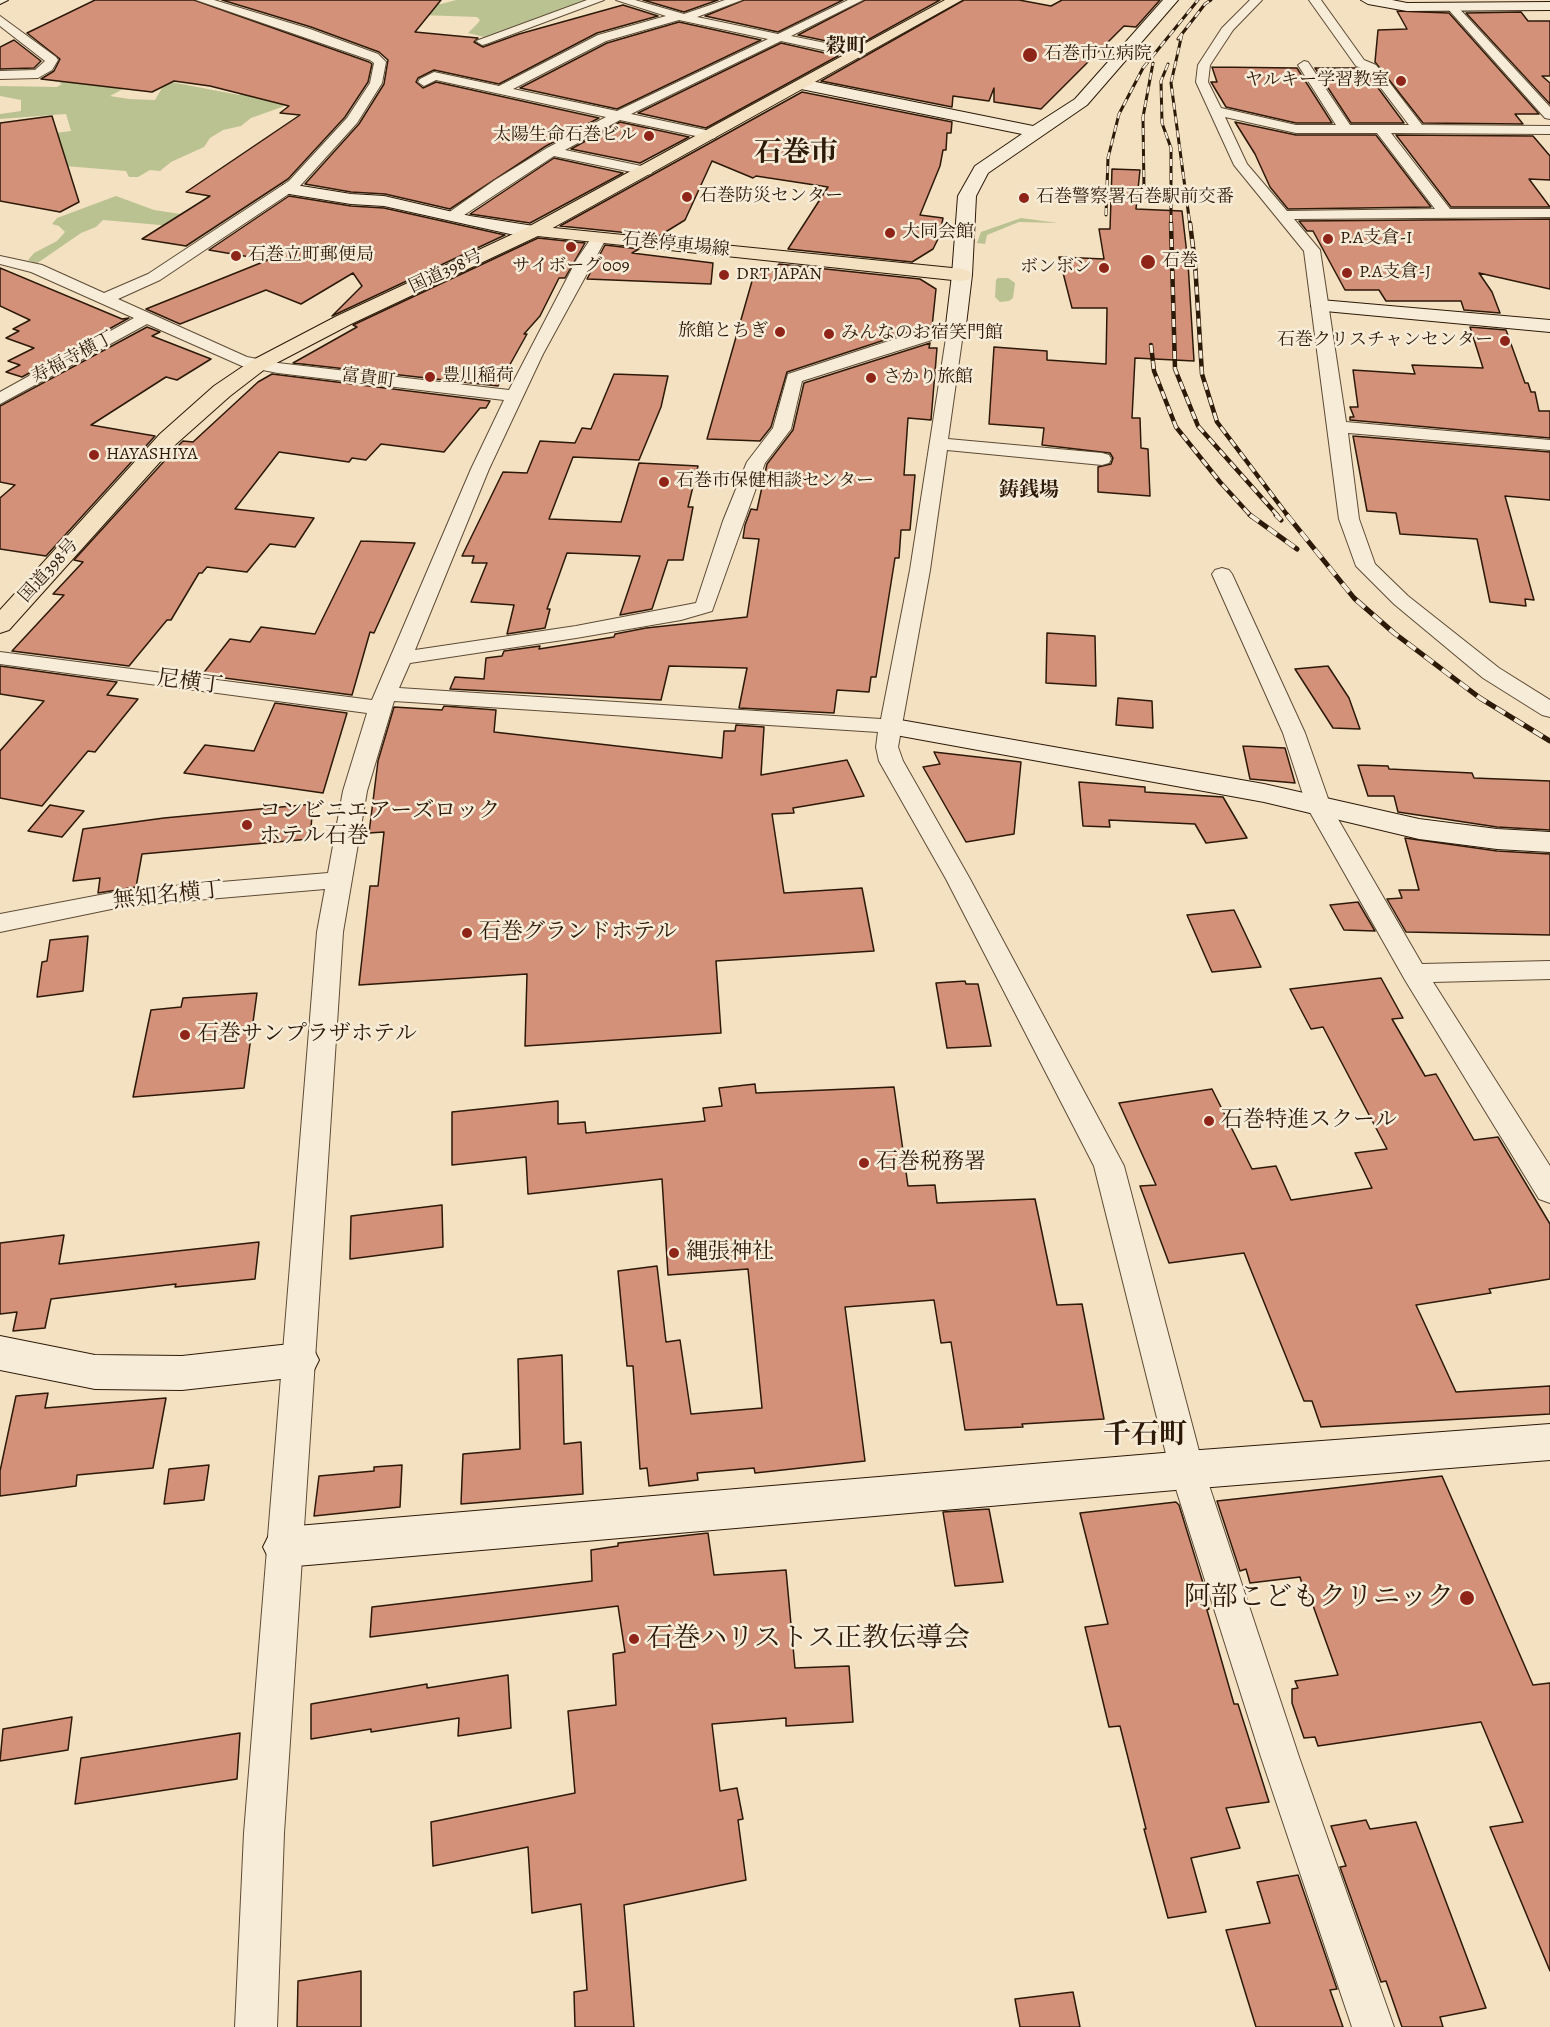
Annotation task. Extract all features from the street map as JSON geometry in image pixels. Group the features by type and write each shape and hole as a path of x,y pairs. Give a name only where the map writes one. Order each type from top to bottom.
{"main road":[{"name":"国道398号","path":"0,625 168,439 222,392 258,365 344,320 534,231 955,0"},
{"name":"石巻停車場線","path":"534,231 962,275"}],"street":[{"path":"104,299 154,277 289,189 352,120 366,102 376,82 380,62 358,49 202,0"},
{"path":"482,41 598,0"},
{"path":"622,0 682,17 860,54"},
{"path":"501,90 603,38 736,0"},
{"path":"453,216 552,151 619,115 857,0"},
{"path":"1171,0 1081,102 981,170 968,196 962,275 939,444 920,570 889,726 887,747 891,761 958,879 1109,1166 1187,1470 1280,1757 1373,2027"},
{"path":"1256,0 1228,28 1204,65 1202,82 1241,165 1312,250 1349,519 1366,566 1401,600 1491,673 1550,710"},
{"path":"1315,0 1360,63 1372,68 1419,130"},
{"path":"1368,0 1407,7 1550,6"},
{"path":"1452,6 1550,115"},
{"path":"0,20 16,39 52,60 48,67 31,78 0,84"},
{"path":"1304,65 1346,130"},
{"path":"0,75 38,74"},
{"path":"424,82 434,76 710,135"},
{"path":"801,84 1036,132"},
{"path":"1217,111 1289,128 1550,130"},
{"path":"1381,130 1445,213"},
{"path":"552,151 646,171"},
{"path":"289,189 351,199 384,201 510,229 534,231"},
{"path":"1284,214 1550,213"},
{"path":"256,2027 264,1833 330,932 355,791 383,701 456,523 515,396 585,259 600,237"},
{"name":"富貴町","path":"1,260 36,268 242,361 258,365 515,396"},
{"path":"1321,306 1550,326"},
{"name":"寿福寺横丁","path":"2,397 147,318"},
{"path":"402,658 576,632 681,614 705,607 733,521 756,462 782,429 794,378 916,338 938,333 955,333"},
{"path":"1338,427 1550,445"},
{"path":"939,444 1102,459"},
{"path":"1222,574 1294,733 1319,807 1414,973 1550,1191"},
{"name":"尼横丁","path":"0,658 383,701 889,726"},
{"path":"889,726 1212,783 1419,829 1497,839 1550,842"},
{"name":"無知名横丁","path":"0,922 126,898 338,880"},
{"path":"1414,973 1550,970"},
{"path":"0,1353 95,1372 182,1373 299,1360"},
{"path":"285,1548 1187,1470 1550,1442"}],"green space":[{"path":"456,0 589,0 484,37 468,33 480,20 477,17 421,15 413,6 441,4"},
{"path":"313,68 317,79 282,107 251,118 241,126 223,130 210,138 204,147 171,162 160,171 150,170 138,177 129,177 126,171 53,165 0,140 71,131 66,114 0,119 0,114 21,111 21,100 0,96 0,86 57,87 62,84 59,83 83,70 138,81 110,96 155,100 162,88 171,82 239,95"},
{"path":"116,196 154,210 194,216 171,226 103,220 96,227 81,233 36,264 28,260 34,253 57,241 65,232 59,226 52,224 57,218"},
{"path":"1021,218 1058,223 1019,222 987,235 985,244 977,243 981,232"},
{"path":"998,278 1008,278 1015,283 1013,298 1009,301 1000,302 995,297"}],"building":[{"path":"95,0 194,0 369,62 372,64 368,82 345,117 288,179 186,246 142,239 210,196 186,192 300,115 280,113 289,106 210,86 174,81 152,92 41,79 54,71 60,59 27,33"},
{"path":"222,0 441,0 415,32 478,38 474,42 483,47 519,34 623,5 658,16 597,33 499,84 434,70 418,78 416,82 423,88 436,82 599,118 546,146 450,209 385,194 351,192 305,184 359,124 384,84 388,60 379,52 311,27"},
{"path":"643,0 718,0 684,12"},
{"path":"744,0 843,0 778,32 705,16"},
{"path":"865,0 940,0 855,47 798,35"},
{"path":"964,0 1019,0 1051,6 1062,0 1160,0 1136,27 1124,26 1041,109 994,102 994,88 989,101 953,96 952,107 821,81"},
{"path":"1397,11 1449,13 1539,114 1515,114 1523,124 1423,123 1375,62 1378,30 1407,29"},
{"path":"1521,12 1528,21 1550,21 1550,76 1542,76 1550,83 1550,104 1466,13"},
{"path":"679,22 761,40 617,109 520,88 607,43"},
{"path":"14,40 41,61 34,68 0,69 0,47"},
{"path":"781,43 838,56 706,128 638,113"},
{"path":"1212,67 1297,68 1332,123 1296,123 1226,107 1211,82 1217,82"},
{"path":"1315,68 1356,68 1367,73 1404,123 1351,123"},
{"path":"802,92 952,122 951,133 947,133 946,150 943,150 940,166 920,215 943,218 940,235 933,249 912,262 788,249 828,187 756,176 753,178 712,161 685,220 659,236 560,226"},
{"path":"52,116 79,202 60,212 0,201 0,123"},
{"path":"620,122 689,137 640,163 571,149"},
{"path":"1235,122 1296,135 1376,135 1431,207 1288,209 1270,187 1255,154"},
{"path":"1396,135 1533,136 1550,156 1550,180 1529,179 1550,207 1451,207"},
{"path":"554,158 623,173 530,223 470,214"},
{"path":"1112,169 1140,170 1136,209 1182,211 1188,263 1194,361 1135,358 1132,418 1140,418 1141,448 1148,449 1150,496 1098,492 1098,467 1111,464 1113,458 1110,453 1042,445 1044,428 989,424 994,347 1047,351 1047,360 1106,364 1107,308 1072,308 1059,257 1104,259 1099,229 1110,229"},
{"path":"289,196 351,206 384,208 505,235 332,316 362,286 353,273 301,304 266,290 180,324 146,309 268,260 209,250"},
{"path":"1550,219 1550,289 1479,273 1492,292 1500,313 1464,310 1461,301 1386,301 1379,290 1345,290 1313,231 1307,231 1299,221"},
{"path":"538,238 585,243 565,278 559,278 540,316 524,334 527,334 498,386 293,363 357,327 353,325"},
{"path":"605,245 639,249 632,253 713,263 711,284 587,279"},
{"path":"779,264 920,279 936,289 932,327 909,332 787,372 771,427 760,441 707,439 756,267 775,269"},
{"path":"0,268 122,319 129,318 22,377 6,372 20,365 8,361 34,348 6,338 19,331 13,329 30,320 0,306"},
{"path":"147,327 160,332 152,336 211,359 177,380 166,377 91,425 155,436 46,556 0,549 0,498 15,485 0,482 0,406"},
{"path":"1470,327 1506,330 1525,383 1528,383 1531,392 1535,392 1539,411 1550,411 1550,438 1350,420 1350,417 1354,417 1350,407 1358,407 1353,370 1415,374 1412,365 1483,368"},
{"path":"930,343 929,348 937,348 931,420 908,418 904,475 915,475 910,530 901,530 899,558 895,558 876,677 871,677 869,692 837,690 834,713 739,708 747,668 669,666 661,700 450,689 455,677 484,679 486,658 502,656 504,651 540,646 539,649 614,637 615,634 646,628 747,617 759,539 743,538 745,525 751,509 757,510 767,464 793,430 804,383"},
{"path":"272,374 490,401 486,408 480,408 444,452 381,444 366,460 352,458 349,462 279,452 235,509 314,518 295,547 270,544 247,572 207,567 199,573 171,620 167,620 129,666 12,651 64,595 53,594 83,562 74,560 178,446 183,441 193,442 258,382"},
{"path":"614,374 668,376 661,407 639,460 573,457 549,519 621,522 639,463 698,466 688,507 693,507 683,560 668,560 652,609 620,615 640,556 567,553 547,609 550,609 545,628 507,634 514,605 471,602 487,563 472,563 474,556 462,556 503,472 527,473 540,441 575,443 582,428 591,429"},
{"path":"1353,436 1550,452 1550,500 1505,496 1534,600 1525,599 1526,606 1490,602 1477,539 1400,534 1396,513 1367,511"},
{"path":"361,541 415,543 374,633 370,632 352,695 202,675 230,639 250,642 261,627 315,634"},
{"path":"1047,633 1095,636 1096,686 1046,683"},
{"path":"0,666 117,682 107,695 138,699 95,752 88,751 42,806 0,798 0,751 44,701 0,694"},
{"path":"1328,666 1349,698 1360,729 1333,728 1295,669"},
{"path":"1118,698 1152,701 1153,728 1116,725"},
{"path":"275,703 347,713 323,793 184,773 205,745 254,751"},
{"path":"444,706 496,710 494,732 722,758 724,731 735,731 736,725 764,727 761,775 847,760 864,796 793,808 794,813 772,814 784,893 862,888 874,951 716,961 721,1033 525,1046 527,974 359,985 370,886 378,886 384,832 369,833 378,761 394,707 442,710"},
{"path":"1243,746 1285,748 1295,783 1250,779"},
{"path":"934,752 1021,762 1014,834 966,842 923,767 940,764"},
{"path":"1358,765 1388,766 1389,769 1472,773 1474,778 1550,781 1550,830 1497,827 1398,812 1394,796 1368,796"},
{"path":"1079,782 1145,787 1145,792 1223,797 1247,838 1206,843 1195,824 1109,820 1110,827 1083,826"},
{"path":"313,804 310,839 142,854 136,887 98,893 100,878 73,881 83,829 164,818"},
{"path":"50,805 84,811 62,837 28,831"},
{"path":"1405,838 1497,851 1550,854 1550,935 1406,932 1387,899 1402,898 1399,890 1419,890"},
{"path":"1358,902 1375,931 1344,930 1330,905"},
{"path":"1234,910 1261,967 1212,972 1187,915"},
{"path":"88,936 83,991 37,997 42,962 47,961 50,940"},
{"path":"1381,978 1403,1018 1392,1019 1425,1076 1436,1074 1474,1140 1498,1137 1550,1224 1550,1279 1489,1289 1491,1293 1416,1305 1456,1392 1550,1386 1550,1414 1321,1427 1312,1401 1304,1401 1244,1253 1169,1263 1140,1186 1156,1185 1119,1103 1212,1089 1252,1169 1276,1166 1291,1200 1372,1188 1355,1153 1387,1149 1323,1027 1311,1029 1290,989"},
{"path":"965,981 966,984 978,984 991,1046 947,1048 936,983"},
{"path":"257,993 244,1088 133,1097 151,1010 181,1007 183,998"},
{"path":"755,1084 756,1093 894,1087 908,1186 935,1185 937,1203 1035,1199 1057,1305 1082,1304 1104,1419 965,1430 951,1342 941,1343 934,1300 845,1307 865,1461 755,1473 754,1468 697,1473 698,1480 649,1486 647,1468 640,1469 633,1366 627,1366 618,1271 657,1266 666,1342 680,1340 691,1414 762,1408 748,1269 668,1275 662,1179 528,1194 526,1157 452,1165 452,1112 558,1101 558,1124 585,1122 586,1133 705,1121 703,1108 722,1106 719,1088"},
{"path":"442,1205 443,1247 350,1259 351,1216"},
{"path":"64,1235 59,1264 259,1242 255,1279 175,1287 176,1284 51,1299 45,1328 13,1331 17,1312 0,1314 0,1243"},
{"path":"562,1355 564,1444 581,1442 583,1494 461,1504 463,1454 520,1449 518,1359"},
{"path":"48,1393 45,1408 166,1398 153,1468 77,1475 76,1486 0,1496 0,1471 16,1396"},
{"path":"209,1465 204,1500 164,1504 169,1469"},
{"path":"402,1465 400,1507 314,1516 319,1476 374,1471 374,1467"},
{"path":"1442,1476 1533,1685 1550,1683 1550,1971 1490,1827 1523,1822 1481,1722 1318,1746 1315,1737 1304,1738 1292,1703 1292,1689 1298,1688 1295,1681 1338,1675 1311,1600 1307,1600 1300,1577 1250,1583 1246,1569 1240,1571 1217,1501"},
{"path":"1176,1502 1179,1505 1203,1583 1201,1583 1209,1609 1207,1610 1234,1704 1238,1704 1269,1802 1226,1808 1240,1848 1191,1858 1206,1912 1168,1918 1120,1726 1109,1727 1085,1627 1108,1624 1080,1513"},
{"path":"989,1509 1003,1582 955,1586 943,1512"},
{"path":"708,1533 714,1575 786,1570 795,1668 849,1666 853,1722 786,1726 786,1718 712,1724 720,1791 737,1788 743,1819 738,1820 746,1880 624,1905 634,2027 575,2027 574,1992 587,1990 581,1904 532,1913 528,1847 433,1866 431,1822 575,1793 568,1711 616,1705 613,1654 625,1652 618,1606 370,1637 372,1607 592,1581 591,1550 618,1546 618,1543"},
{"path":"508,1675 511,1728 458,1736 459,1718 311,1739 311,1704 427,1684 427,1688"},
{"path":"72,1717 68,1750 0,1761 3,1729"},
{"path":"240,1733 237,1779 75,1804 81,1758"},
{"path":"1366,1820 1370,1829 1416,1822 1486,2008 1440,2017 1443,2027 1402,2027 1386,1981 1381,1982 1340,1867 1346,1866 1331,1826"},
{"path":"1298,1875 1337,1989 1330,1990 1343,2027 1256,2027 1226,1930 1270,1923 1257,1882"},
{"path":"361,1971 361,2027 297,2027 298,1981"},
{"path":"1073,1992 1080,2027 1020,2027 1015,1999"}],"railway":[{"path":"1106,215 1108,158 1119,114 1143,68 1198,0"},
{"path":"1178,39 1205,4 1211,0"},
{"path":"1182,34 1171,83 1190,225"},
{"path":"1144,191 1143,117 1153,63"},
{"path":"1168,64 1161,81 1162,123 1171,148 1171,223"},
{"path":"1171,223 1175,369 1198,426 1278,516"},
{"path":"1190,223 1195,263 1202,374 1217,422 1288,516"},
{"path":"1151,345 1154,371 1176,427 1250,515"},
{"path":"1250,515 1297,549"},
{"path":"1276,515 1281,520"},
{"path":"1287,515 1354,598 1394,633 1480,698 1550,741"}],"place":[{"name":"石巻市立病院","path":"1030,55"},
{"name":"ヤルキー学習教室","path":"1401,81"},
{"name":"太陽生命石巻ビル","path":"649,136"},
{"name":"石巻防災センター","path":"687,197"},
{"name":"石巻警察署石巻駅前交番","path":"1024,198"},
{"name":"大同会館","path":"890,233"},
{"name":"P.A支倉-I","path":"1328,239"},
{"name":"サイボーグ009","path":"571,247"},
{"name":"石巻立町郵便局","path":"236,256"},
{"name":"石巻","path":"1148,262"},
{"name":"ボンボン","path":"1104,268"},
{"name":"P.A支倉-J","path":"1347,273"},
{"name":"DRT JAPAN","path":"724,275"},
{"name":"旅館とちぎ","path":"780,332"},
{"name":"みんなのお宿笑門館","path":"829,334"},
{"name":"石巻クリスチャンセンター","path":"1505,341"},
{"name":"豊川稲荷","path":"430,377"},
{"name":"さかり旅館","path":"871,378"},
{"name":"HAYASHIYA","path":"94,455"},
{"name":"石巻市保健相談センター","path":"664,482"},
{"name":"コンビニエアーズロック ホテル石巻","path":"247,825"},
{"name":"石巻グランドホテル","path":"467,933"},
{"name":"石巻サンプラザホテル","path":"185,1035"},
{"name":"石巻特進スクール","path":"1209,1121"},
{"name":"石巻税務署","path":"864,1163"},
{"name":"縄張神社","path":"674,1253"},
{"name":"阿部こどもクリニック","path":"1467,1598"},
{"name":"石巻ハリストス正教伝導会","path":"634,1639"}],"district":[{"name":"穀町","path":"846,47"},
{"name":"石巻市","path":"796,154"},
{"name":"鋳銭場","path":"1029,491"},
{"name":"千石町","path":"1145,1436"}]}
